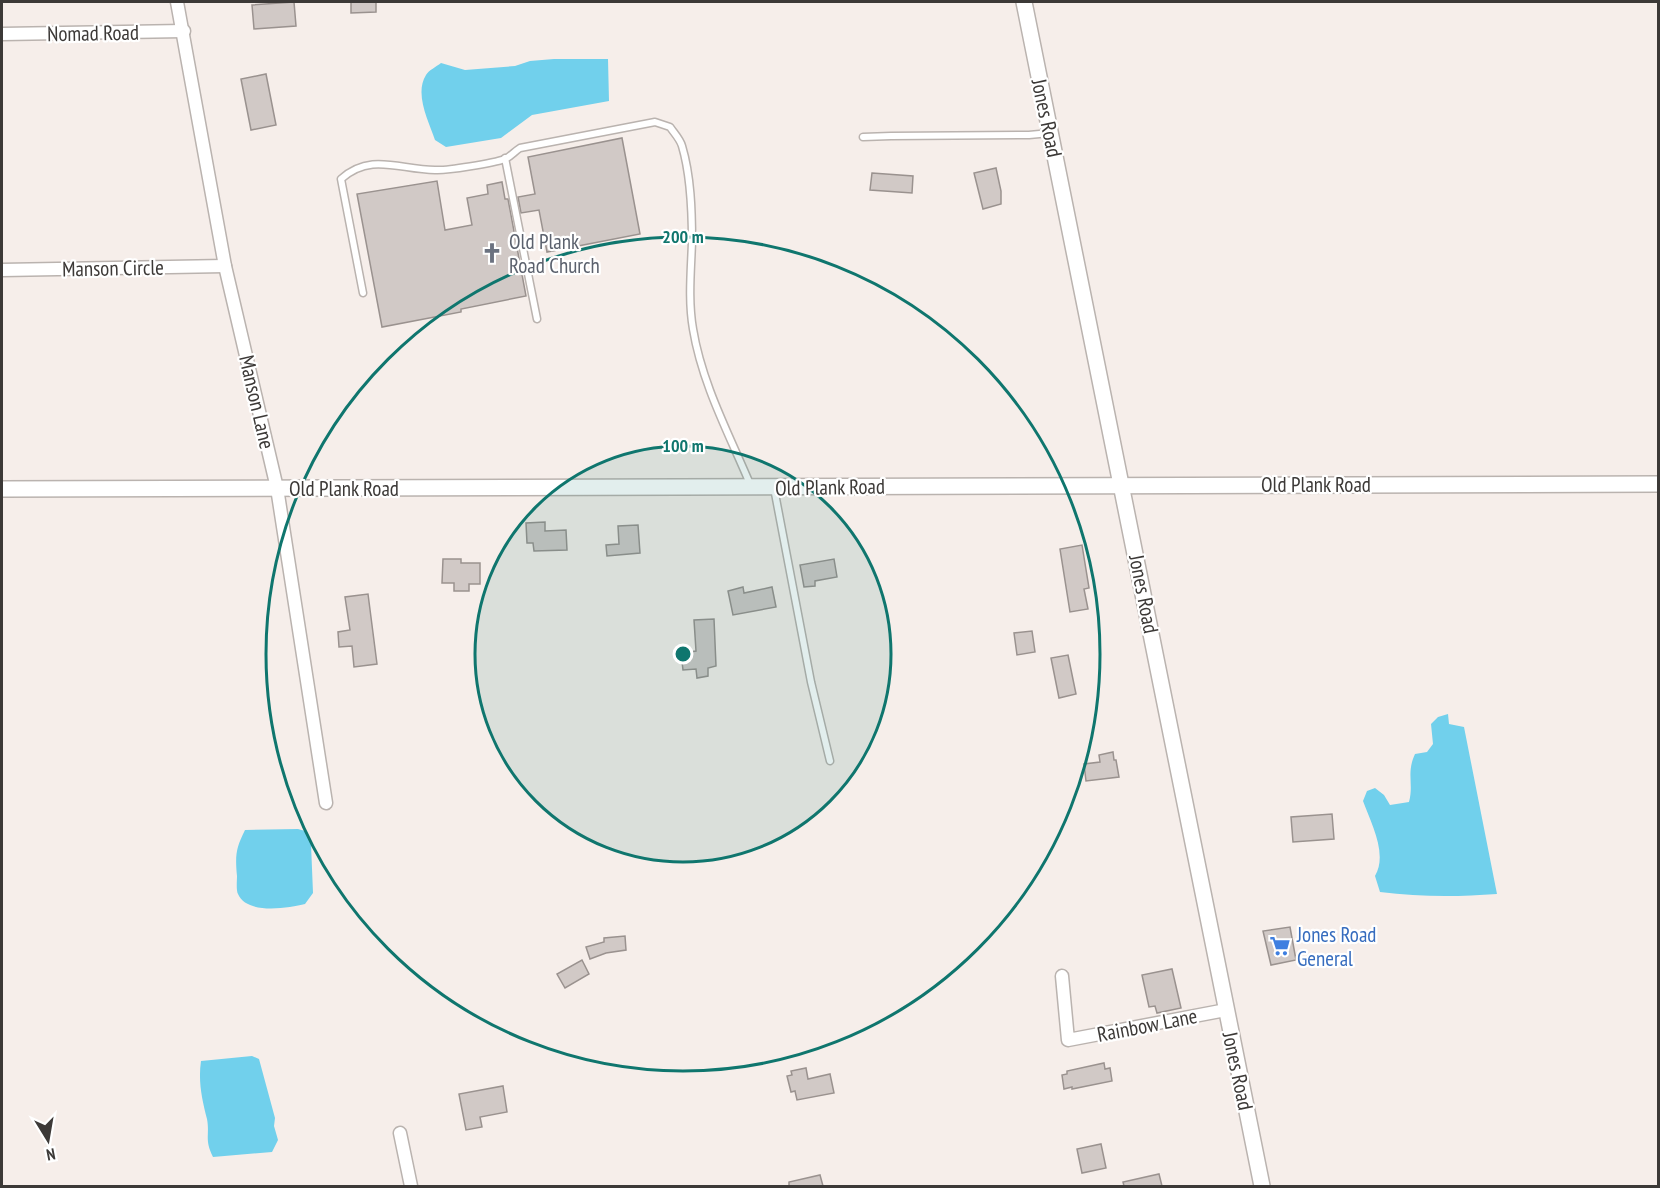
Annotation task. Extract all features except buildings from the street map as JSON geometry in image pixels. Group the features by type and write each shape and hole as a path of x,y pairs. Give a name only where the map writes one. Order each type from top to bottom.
{"street":[{"name":"Manson Lane","path":"177,2 225,266 278,488 326,803"},
{"name":"Jones Road","path":"1024,2 1262,1186"},
{"name":"Nomad Road","path":"2,34 184,31"},
{"name":"Manson Circle","path":"2,270 225,266"},
{"name":"Old Plank Road","path":"2,489 1659,484"},
{"name":"Rainbow Lane","path":"1062,976 1068,1040 1226,1010"},
{"path":"400,1133 411,1186"}],"lane":[{"path":"363,293 341,179 359,167 382,163 437,171 506,158 520,148 654,122 670,127 682,144 690,197 692,241 689,289 692,329 712,399 751,488"},
{"path":"862,137 1050,133"},
{"path":"506,158 537,319"},
{"path":"774,488 811,682 830,760"}],"water":[{"path":"608,59 609,101 532,115 501,138 446,147 435,140 424,108 422,91 426,75 441,63 465,70 515,66 530,61"},
{"path":"1448,714 1449,724 1464,727 1497,894 1438,896 1380,892 1375,876 1379,867 1379,848 1363,801 1367,791 1375,788 1384,795 1390,805 1409,802 1410,773 1415,754 1427,752 1433,744 1431,724 1438,717"},
{"path":"298,829 305,831 311,844 313,893 305,904 269,908 250,905 243,901 237,890 236,857 245,830"},
{"path":"252,1056 259,1059 275,1118 274,1126 278,1140 272,1152 213,1157 208,1141 208,1124 201,1090 201,1061"}],"place":[{"name":"Old Plank Road Church","path":"492,253"},
{"name":"Jones Road General","path":"1280,946"}]}
